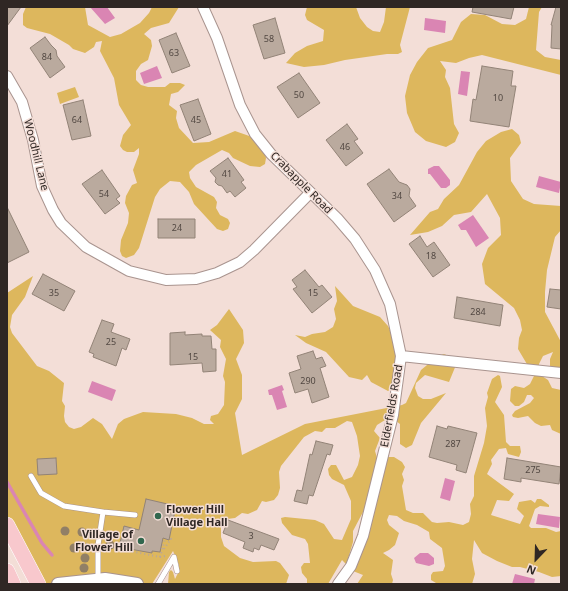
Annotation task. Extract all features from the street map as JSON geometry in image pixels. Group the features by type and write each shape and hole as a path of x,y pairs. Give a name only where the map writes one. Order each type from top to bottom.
{"main road":[{"path":"7,525 38,584"},
{"path":"7,571 13,584"}],"street":[{"name":"Crabapple Road","path":"203,7 217,38 238,101 249,124 271,154 346,228 370,260 383,285 390,304 401,356"},
{"name":"Woodhill Lane","path":"7,76 22,102 33,140 42,186 52,210 67,229 86,247 129,271 166,280 196,279 217,273 240,262 254,250 310,193"},
{"name":"Elderfields Road","path":"338,584 351,566 363,536 393,415 401,356 561,374"},
{"path":"58,584 98,579 121,580 137,584"}],"lane":[{"path":"31,476 41,493 64,506 135,515"},
{"path":"98,579 98,546 103,512"},
{"path":"158,584 174,557 177,571"}],"path":[{"path":"162,552 171,539 169,538"},
{"path":"160,557 165,539"},
{"path":"78,542 98,546"},
{"path":"109,547 153,556"}],"shaded area":[{"path":"26,7 85,7 88,25 110,37 121,34 140,23 152,7 179,7 169,23 151,28 144,34 151,40 152,46 148,60 141,64 136,71 136,80 141,85 148,87 165,87 170,83 180,83 185,85 178,92 171,94 169,105 177,111 176,118 179,128 193,143 209,142 235,131 255,138 263,146 266,158 265,164 260,167 250,166 233,158 229,153 222,150 196,165 189,172 190,178 196,187 214,197 217,202 216,208 220,215 228,219 230,223 228,229 223,231 217,229 194,204 189,192 180,182 170,181 160,189 155,197 139,248 134,255 126,258 122,256 120,251 121,240 128,223 129,213 125,203 126,196 132,185 137,183 133,170 139,154 139,148 134,152 127,152 120,146 123,135 131,125 119,105 114,78 100,51 102,41 96,42 94,47 85,53 73,49 50,34 27,28 23,25 23,14"},
{"path":"90,7 107,7 115,18 105,24"},
{"path":"307,7 356,7 360,18 367,27 373,31 380,32 384,22 386,7 410,7 400,45 402,52 398,54 387,54 304,67 286,63 295,53 307,46 323,41 324,30 307,20 305,15"},
{"path":"529,7 542,7 539,12 536,50 545,57 561,60 561,75 482,55 456,63 440,61 446,70 445,77 450,88 454,124 459,133 455,142 446,147 426,141 415,132 407,113 405,96 410,75 417,62 428,48 452,40 461,22 471,14 485,15 502,24 515,25 526,19"},
{"path":"425,18 446,21 445,33 424,30"},
{"path":"157,66 162,78 144,84 140,73"},
{"path":"461,71 470,72 467,96 458,94"},
{"path":"75,87 79,97 60,104 57,93"},
{"path":"512,129 519,135 521,143 510,158 511,181 523,199 534,204 561,206 561,230 555,237 547,270 545,312 561,342 561,370 554,369 550,366 550,359 553,352 543,356 539,364 539,374 548,380 552,388 561,390 561,434 552,430 550,425 541,426 535,423 528,416 518,418 513,417 512,415 515,411 530,403 534,398 531,395 527,395 524,402 519,406 515,406 510,401 511,389 515,386 524,388 530,384 534,376 518,349 519,338 522,330 520,320 514,308 485,284 482,264 488,248 501,235 500,218 487,194 471,212 454,215 442,226 428,232 410,235 430,212 438,209 444,199 459,185 477,152 486,141 501,132"},
{"path":"434,166 439,166 450,180 450,185 446,188 441,188 430,174 428,174 428,169"},
{"path":"539,176 561,182 559,193 536,187"},
{"path":"473,215 489,238 476,247 466,230 461,230 458,225"},
{"path":"33,276 25,297 12,315 10,327 12,333 37,366 49,371 64,383 62,401 65,406 65,422 69,427 74,429 81,427 93,418 102,424 112,439 118,424 124,419 143,412 176,414 192,418 204,424 214,424 210,420 211,416 218,414 224,405 225,382 223,376 226,359 220,347 221,340 210,330 217,325 229,309 243,330 244,343 236,359 242,375 242,399 235,413 242,455 305,424 402,405 406,403 421,370 438,356 444,354 451,357 456,365 449,382 425,375 416,383 415,388 418,396 423,399 431,399 446,393 421,423 412,445 406,448 400,444 400,424 396,421 385,420 377,425 374,431 380,438 375,451 378,461 385,457 394,457 402,462 405,467 402,474 404,480 402,486 406,510 413,513 423,513 432,522 437,523 449,522 463,525 469,522 471,514 470,504 474,496 474,476 484,443 487,426 485,408 488,397 487,393 492,379 498,375 500,376 502,387 495,402 504,415 506,442 510,446 520,446 521,452 519,457 508,454 506,448 499,449 491,460 492,464 487,474 514,494 509,501 497,500 491,515 520,524 524,516 517,509 519,502 531,500 535,503 537,499 541,499 549,505 549,507 540,506 535,509 529,526 531,528 546,528 556,532 561,531 561,576 552,577 520,567 512,567 497,561 482,553 474,540 472,559 475,574 472,584 436,583 431,580 431,575 433,572 443,571 445,566 442,548 430,539 429,532 417,525 404,521 397,516 389,515 387,520 389,525 399,533 395,545 383,553 393,560 391,574 393,580 392,584 357,584 363,575 353,571 342,560 328,584 307,584 307,579 302,573 301,567 304,563 310,563 308,544 305,539 292,535 282,523 281,518 285,517 315,520 324,524 334,539 342,540 351,519 351,501 344,485 332,479 329,475 328,469 331,465 336,465 344,480 352,477 358,465 360,456 357,436 352,422 347,421 335,428 326,428 322,432 315,431 304,437 281,466 279,472 280,488 278,495 274,500 266,502 262,501 257,510 248,514 242,513 235,518 227,519 221,527 221,537 224,546 240,558 253,562 276,561 280,563 289,575 286,584 168,584 169,572 171,570 173,572 175,579 178,573 179,565 173,551 152,584 38,584 7,525 7,293","holes":["363,512 354,552 348,559 353,542 353,531"]},
{"path":"335,286 353,306 380,317 388,326 393,336 395,349 395,376 392,388 388,391 371,382 367,375 362,380 349,377 326,352 306,343 295,335 305,337 312,334 325,332 333,327 336,319 334,309 337,301"},
{"path":"92,381 116,390 112,401 88,392"},
{"path":"282,385 284,390 282,391 287,407 277,410 272,395 269,395 268,390"},
{"path":"445,478 455,481 450,501 440,498"},
{"path":"538,514 560,517 559,528 536,524"},
{"path":"420,553 428,553 434,558 434,564 429,566 416,563 414,558"},
{"path":"515,574 535,579 534,584 512,584"}],"building":[{"path":"7,7 21,7 7,26"},
{"path":"473,7 514,7 511,19 472,12"},
{"path":"556,7 561,7 561,49 551,48 551,25"},
{"path":"275,18 285,53 264,59 253,25"},
{"path":"176,33 190,66 172,73 159,40"},
{"path":"45,37 56,50 57,56 65,67 50,78 30,48"},
{"path":"482,66 513,71 511,86 516,86 509,127 470,121 473,99 476,100"},
{"path":"299,73 320,103 298,118 277,87"},
{"path":"198,99 211,134 194,141 180,105"},
{"path":"83,100 91,136 72,140 63,105"},
{"path":"347,124 358,139 354,141 363,153 346,166 326,140"},
{"path":"228,158 244,180 241,182 246,188 235,197 230,191 227,193 222,186 215,182 216,178 210,171"},
{"path":"389,169 399,182 407,185 410,189 409,196 416,206 394,222 367,184"},
{"path":"102,170 120,196 116,199 120,203 105,214 82,184"},
{"path":"7,207 29,252 7,263"},
{"path":"158,219 195,219 195,238 158,238"},
{"path":"420,236 427,247 434,242 450,265 433,277 409,244"},
{"path":"305,270 319,287 322,285 332,297 312,313 293,289 297,287 292,280"},
{"path":"43,274 75,291 64,311 32,294"},
{"path":"550,289 561,290 561,309 547,307"},
{"path":"457,297 503,305 500,326 454,318"},
{"path":"102,320 114,324 111,332 130,339 126,350 122,348 116,366 93,357 94,354 89,352"},
{"path":"185,332 185,335 202,334 202,336 211,336 212,349 216,349 216,371 203,372 202,363 170,365 170,333"},
{"path":"313,351 316,359 322,357 326,366 320,368 329,397 312,403 308,389 295,393 289,373 301,369 297,356"},
{"path":"437,426 447,429 448,426 477,433 466,473 456,470 457,465 429,457"},
{"path":"316,441 333,445 330,455 327,454 313,496 309,495 307,504 294,501 297,490 302,491 310,454 312,455"},
{"path":"56,458 57,474 38,475 37,459"},
{"path":"507,458 561,467 559,484 521,478 521,482 504,479"},
{"name":"Flower Hill Village Hall","path":"146,499 176,506 169,540 163,538 160,552 152,551 152,553 119,547 124,526 139,530"},
{"path":"228,520 279,539 274,550 261,545 259,550 254,548 253,552 243,548 245,542 223,533"}],"waterway":[{"path":"7,482 42,543 52,555"}],"place":[{"name":"Flower Hill Village Hall","path":"158,516"},
{"name":"Village of Flower Hill","path":"141,541"}]}
